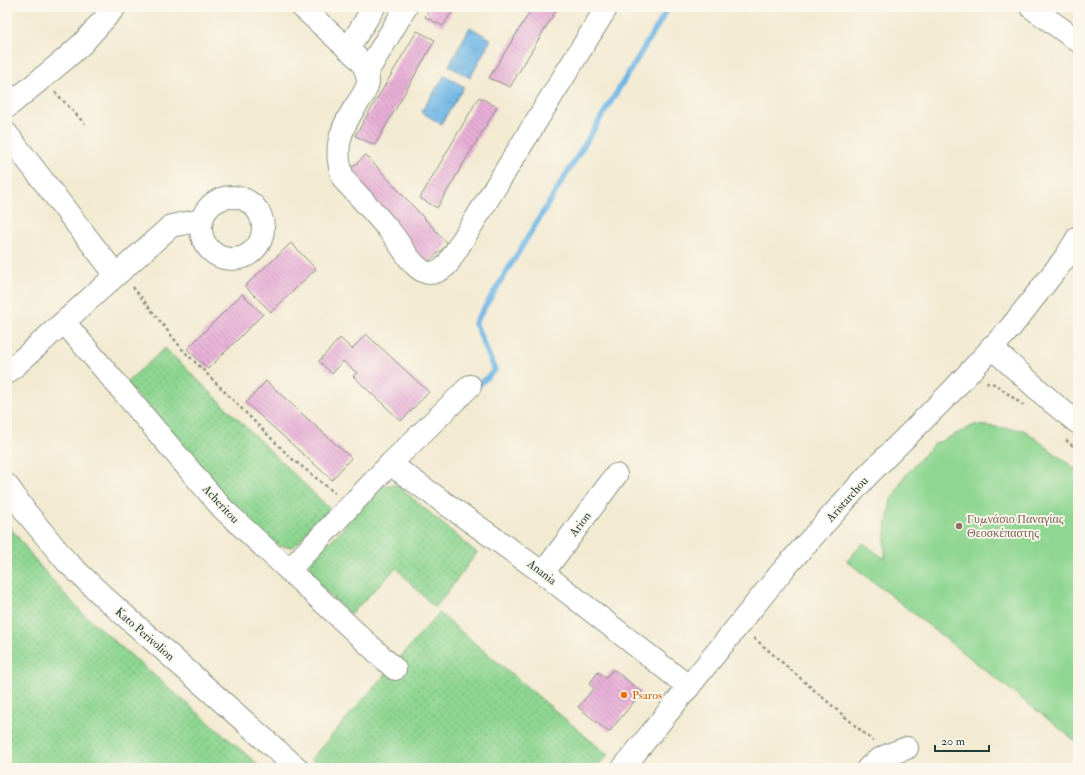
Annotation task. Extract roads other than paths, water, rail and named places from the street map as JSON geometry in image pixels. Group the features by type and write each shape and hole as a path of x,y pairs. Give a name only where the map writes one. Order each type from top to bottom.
{"street":[{"path":"7,107 82,44 115,7"},
{"path":"302,7 348,49 361,62 367,72 368,83 365,92 351,112 341,133 338,161 344,180 390,231 415,266 425,272 432,273 440,271 447,265 607,7"},
{"path":"348,49 374,7"},
{"path":"367,72 406,7"},
{"path":"1031,7 1078,41"},
{"path":"7,134 118,273"},
{"path":"7,373 171,226 202,220"},
{"name":"Aristarchou","path":"624,768 783,570 868,475 953,390 1011,327 1065,258 1078,237"},
{"name":"Acheritou","path":"64,322 222,508 395,669"},
{"path":"992,347 1053,403 1078,423"},
{"path":"289,570 390,464 470,386"},
{"name":"Anania","path":"390,464 543,573 689,687"},
{"name":"Arion","path":"543,573 616,475"},
{"name":"Kato Perivolion","path":"7,486 25,511 66,561 105,598 297,768"},
{"path":"868,768 878,760 898,751"}],"water":[{"path":"470,27 491,39 470,78 449,66"},
{"path":"445,75 464,87 441,124 421,112"}],"waterway":[{"path":"474,385 480,384 495,370 475,323 669,7"}],"place":[{"name":"Γυμνάσιο Παναγίας Θεοσκέπαστης","path":"959,526"},
{"name":"Psaros","path":"624,695"}]}
